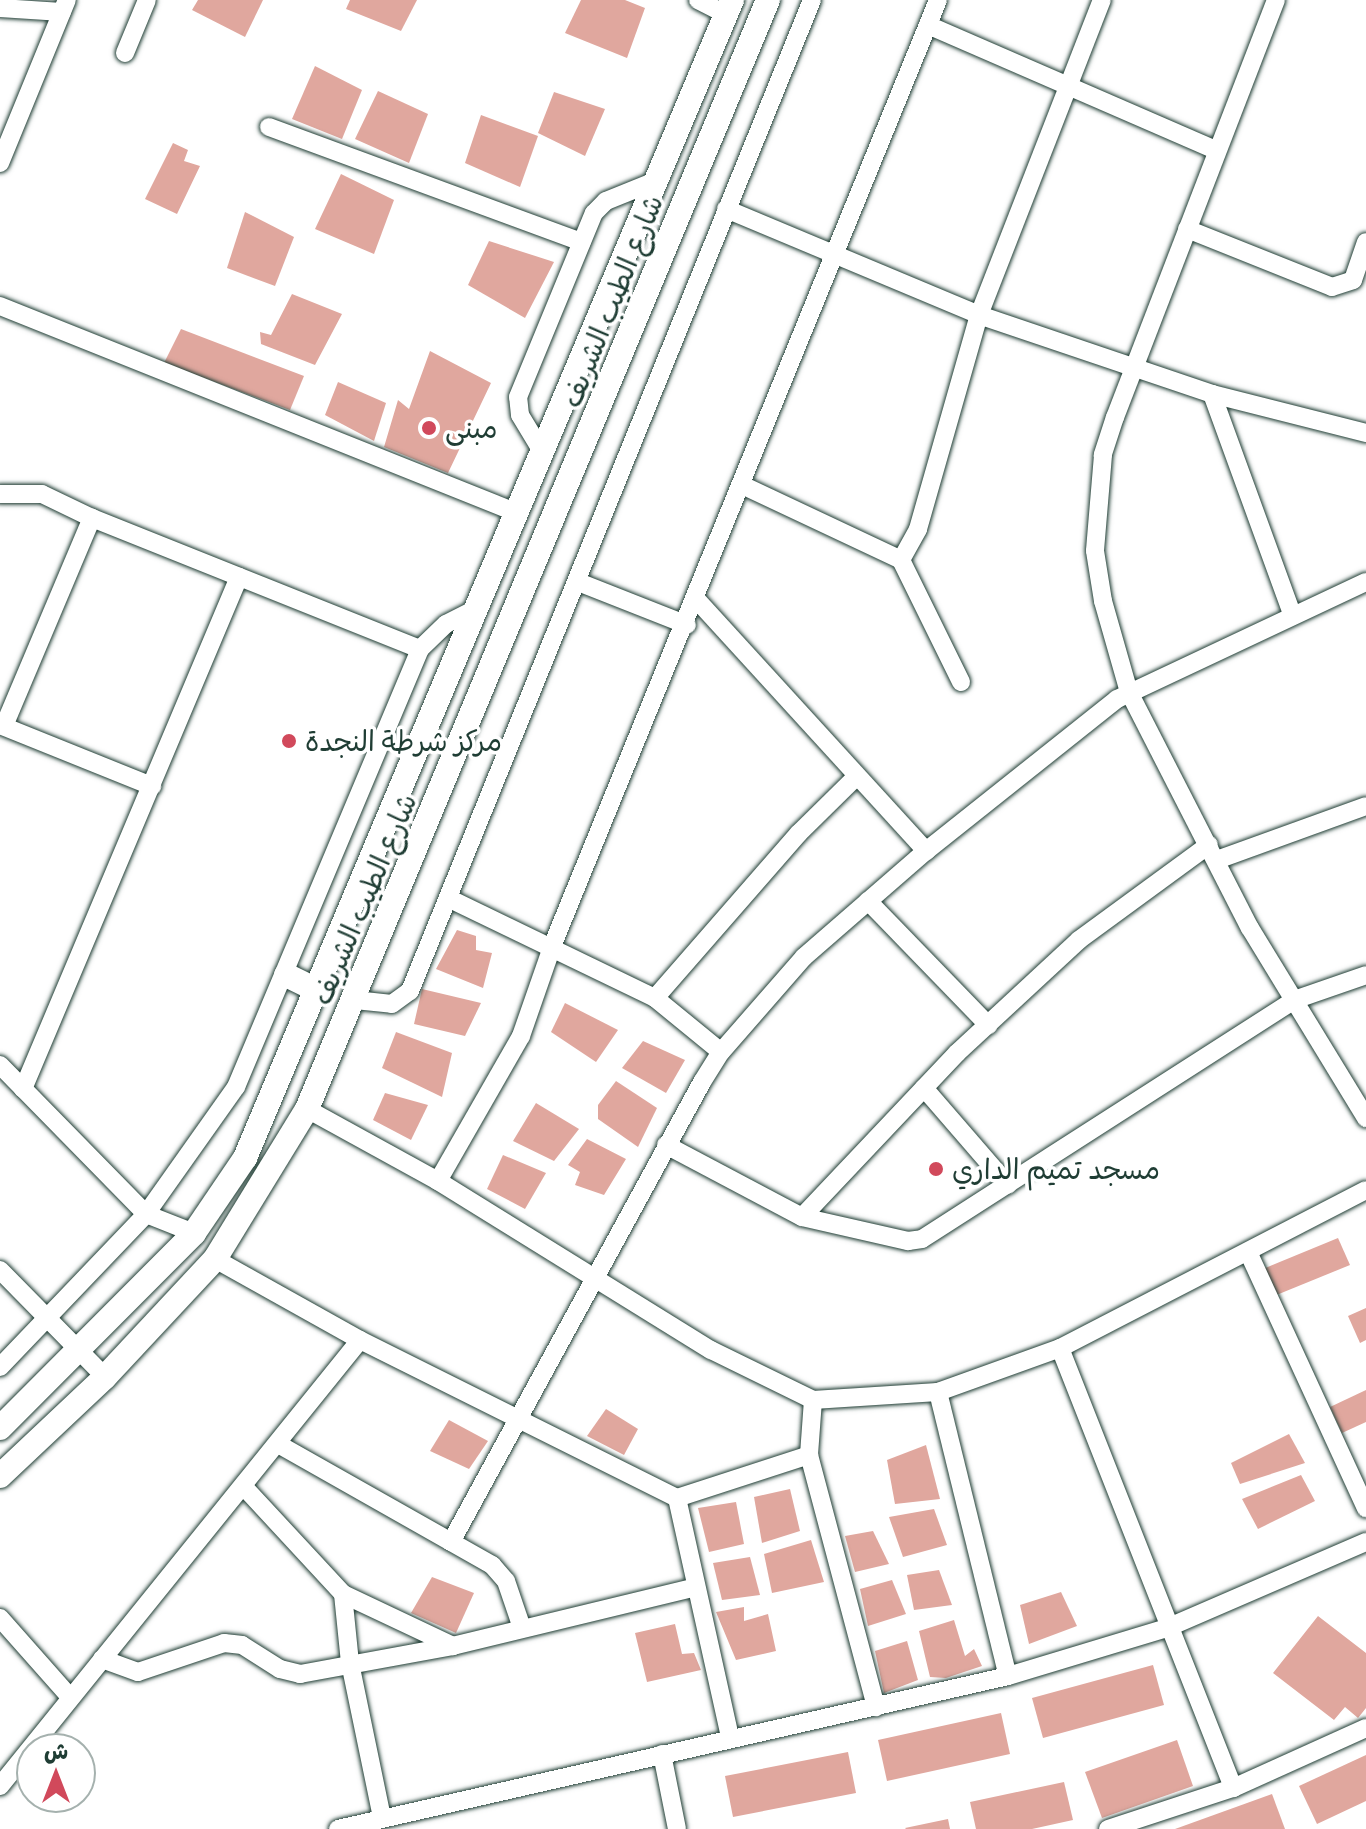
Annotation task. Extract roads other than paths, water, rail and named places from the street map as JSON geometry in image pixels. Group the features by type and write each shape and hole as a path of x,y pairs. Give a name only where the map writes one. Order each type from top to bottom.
{"main road":[{"name":"شارع الطيب الشريف","path":"0,1476 105,1377 215,1259 307,1109 451,771 768,0"},
{"name":"شارع الطيب الشريف","path":"0,1428 82,1350 194,1233 245,1158 319,991 414,753 478,608 515,512 543,453 729,7"},
{"path":"414,753 428,774 451,771"},
{"path":"386,821 408,811 420,822 423,835"},
{"path":"286,975 319,991"}],"street":[{"path":"125,53 147,0"},
{"path":"698,0 729,7"},
{"path":"355,1000 392,1004 410,991 812,0"},
{"path":"438,1181 511,1057 553,944 744,486 938,0"},
{"path":"901,560 918,529 979,315 1102,0"},
{"path":"1276,0 1132,367 1103,455 1095,551 1103,601 1129,692 1294,1000 1366,1118"},
{"path":"0,8 64,6 0,163"},
{"path":"928,25 1216,150"},
{"path":"269,127 582,242"},
{"path":"543,453 520,415 518,397 582,242 601,204 658,180"},
{"path":"726,209 838,252 979,315 1212,394 1366,433"},
{"path":"1187,229 1332,287 1353,280 1366,242"},
{"path":"0,306 515,512"},
{"path":"1212,394 1293,616"},
{"path":"744,486 901,560 961,682"},
{"path":"0,494 42,494 92,518 420,649"},
{"path":"92,518 2,726 152,786"},
{"path":"23,1089 239,577"},
{"path":"578,582 687,625"},
{"path":"451,1542 516,1415 721,1052 804,957 926,851 1129,692 1366,582"},
{"path":"697,600 926,851"},
{"path":"0,1367 49,1320 146,1214 236,1087 286,975 420,649 446,624 478,608"},
{"path":"655,998 799,833 857,776"},
{"path":"802,1217 924,1088 1079,940 1213,852 1366,806"},
{"path":"448,898 553,944 655,998 721,1052"},
{"path":"868,901 988,1025"},
{"path":"666,1145 802,1217 908,1241 922,1239 1294,1000 1366,975"},
{"path":"0,1065 146,1214 194,1233"},
{"path":"924,1088 1008,1185"},
{"path":"307,1109 438,1181 711,1350 813,1400 938,1392 1060,1348 1249,1254 1366,1190"},
{"path":"1249,1254 1366,1508"},
{"path":"215,1259 360,1340 516,1415 677,1498 809,1455"},
{"path":"0,1270 82,1350 105,1377"},
{"path":"0,1786 70,1697 245,1488 360,1340"},
{"path":"1060,1348 1167,1628 1233,1788"},
{"path":"938,1392 1008,1676"},
{"path":"813,1400 809,1455 876,1707"},
{"path":"278,1444 500,1572 522,1628"},
{"path":"245,1488 343,1594 453,1646"},
{"path":"677,1498 730,1738"},
{"path":"338,1829 1008,1676 1167,1628 1366,1542"},
{"path":"102,1659 138,1672 224,1643 242,1645 290,1673 453,1646 696,1587"},
{"path":"343,1594 350,1663 382,1818"},
{"path":"0,1618 70,1697"},
{"path":"1108,1829 1233,1788 1366,1728"},
{"path":"662,1754 677,1829"}],"place":[{"name":"مبنى","path":"429,428"},
{"name":"مركز شرطة النجدة","path":"289,741"},
{"name":"مسجد تميم الداري","path":"936,1169"}]}
